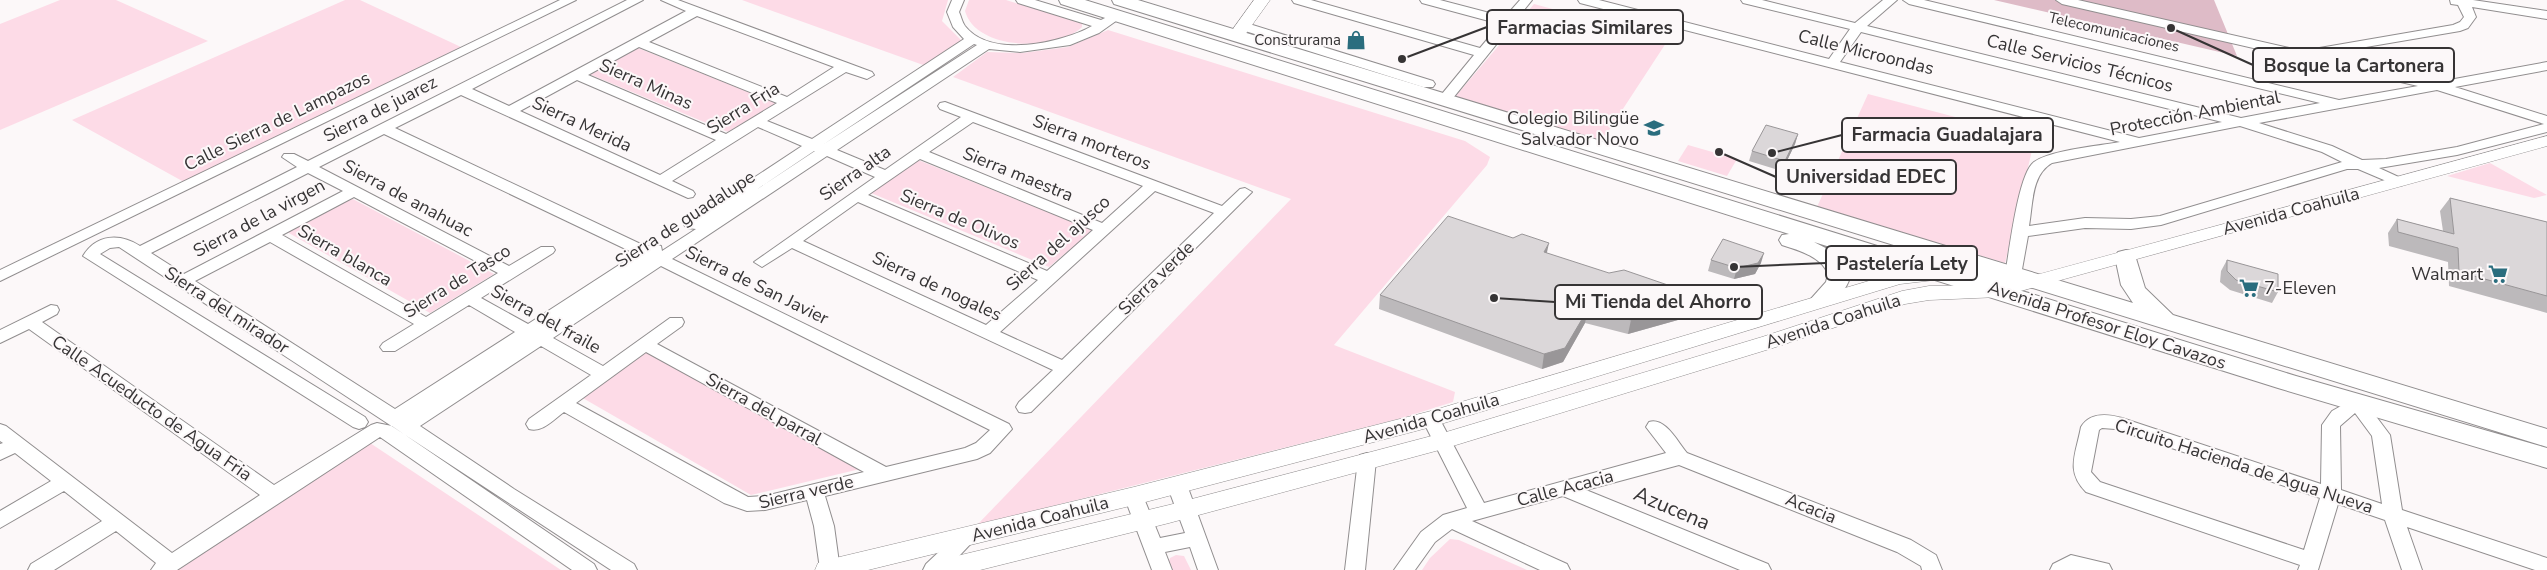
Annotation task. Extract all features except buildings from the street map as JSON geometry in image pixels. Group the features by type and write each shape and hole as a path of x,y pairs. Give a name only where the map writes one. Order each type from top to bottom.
{"main road":[{"name":"Avenida Profesor Eloy Cavazos","path":"1067,0 1234,37 1444,100 2006,283 2356,403 2547,458"},
{"name":"Avenida Profesor Eloy Cavazos","path":"1234,37 1506,138 1812,233 1943,283"},
{"path":"1506,138 1523,153 1539,160 1744,225 1818,251 1836,266 1840,274 1839,281 1819,309"},
{"path":"1744,225 1812,233"},
{"path":"2126,257 2130,283 2144,301 2167,322"},
{"name":"Avenida Profesor Eloy Cavazos","path":"2006,283 2034,282 2547,438"},
{"path":"2262,352 2325,381 2356,403 2404,401 2457,411"}],"street":[{"name":"Calle Sierra de Lampazos","path":"0,276 570,0"},
{"name":"Sierra de juarez","path":"140,252 306,166 637,0"},
{"path":"667,0 867,75"},
{"path":"958,0 953,12 954,20 958,27 979,42 1012,48 1059,44 1078,38 1125,12"},
{"path":"1022,0 1125,12"},
{"path":"1262,0 1234,37 1428,84"},
{"path":"1298,0 1483,53"},
{"path":"1426,0 1508,22"},
{"path":"1444,100 1526,0"},
{"name":"Calle Microondas","path":"1584,0 2138,142"},
{"name":"Calle Servicios Técnicos","path":"1747,0 2241,122 2309,143 2359,163 2398,182"},
{"path":"1833,63 1858,27 1891,0"},
{"name":"Telecomunicaciones","path":"1909,0 1939,3 2340,104"},
{"path":"2062,0 2438,86 2526,112 2547,121"},
{"path":"2302,54 2456,28 2464,25 2470,17 2459,1"},
{"path":"2459,1 2547,15"},
{"path":"510,111 696,11"},
{"path":"638,42 788,102"},
{"name":"Sierra de guadalupe","path":"401,422 979,42"},
{"name":"Protección Ambiental","path":"2006,283 2030,178 2037,166 2048,160 2241,122 2547,66"},
{"name":"Sierra Fria","path":"661,181 844,67"},
{"name":"Sierra Minas","path":"577,75 727,140"},
{"name":"Sierra Merida","path":"460,90 510,111 688,194"},
{"name":"Sierra morteros","path":"945,106 1225,212"},
{"name":"Sierra alta","path":"762,262 972,116"},
{"path":"758,122 884,176"},
{"name":"Sierra de San Javier","path":"383,128 654,257 1002,429"},
{"path":"2019,232 2085,223 2131,224 2161,220 2312,173 2359,163 2386,163 2448,153 2547,128"},
{"name":"Avenida Coahuila","path":"829,570 1134,496 1431,419 1819,309 1902,298 1943,283 2034,282 2547,141"},
{"name":"Sierra maestra","path":"918,153 1104,229"},
{"name":"Sierra de anahuac","path":"289,157 510,273"},
{"name":"Sierra del ajusco","path":"989,332 1153,185"},
{"name":"Sierra de la virgen","path":"183,281 354,191"},
{"name":"Sierra verde","path":"1025,407 1245,192"},
{"name":"Sierra de Olivos","path":"856,196 1048,278"},
{"name":"Sierra blanca","path":"270,236 426,324"},
{"name":"Sierra del mirador","path":"359,422 91,256 98,247 116,241 123,242 401,422 507,494 627,570"},
{"name":"Sierra de nogales","path":"792,242 1064,368"},
{"name":"Sierra de Tasco","path":"389,347 547,250"},
{"name":"Avenida Coahuila","path":"940,570 1186,510 1443,441 1819,309 1898,278 1918,276 1943,283 2006,283"},
{"name":"Sierra del fraile","path":"468,298 604,374"},
{"path":"0,337 51,310"},
{"name":"Calle Acueducto de Agua Fria","path":"30,321 274,495"},
{"path":"535,424 676,322"},
{"name":"Sierra del parral","path":"646,344 883,474"},
{"path":"260,360 283,347"},
{"path":"2309,565 2331,495 2330,425 2338,416 2356,403 2372,421 2381,435 2393,515 2412,570"},
{"name":"Sierra verde","path":"563,404 739,502 765,503 970,454 983,448 1002,429"},
{"path":"1404,570 1428,537 1450,520 1478,511 1431,419"},
{"name":"Circuito Hacienda de Agua Nueva","path":"2309,565 2093,487 2084,478 2082,467 2090,427 2099,422 2116,423 2547,566"},
{"path":"1655,427 1680,458"},
{"path":"0,431 8,449 66,481 117,520 166,566 378,430 386,431 587,570"},
{"name":"Calle Acacia","path":"1478,511 1565,489 1671,458 1680,458"},
{"name":"Acacia","path":"1680,458 1904,546 1929,561 1932,570"},
{"path":"1355,570 1367,460"},
{"path":"0,520 66,481"},
{"path":"1177,485 1208,570"},
{"name":"Azucena","path":"1565,489 1761,570"},
{"path":"814,490 824,526 829,570"},
{"path":"1134,496 1162,570"},
{"path":"38,570 117,520"},
{"path":"1450,520 1560,570"},
{"path":"933,570 967,537"},
{"path":"1153,547 1196,538"},
{"path":"2060,570 2071,563 2102,570"}],"shaded area":[{"path":"60,0 116,0 208,41 0,130 0,24"},
{"path":"345,0 360,0 461,47 184,182 72,120"},
{"path":"742,0 948,0 942,21 962,41 926,66"},
{"path":"969,0 1006,0 1082,23 1082,27 1070,35 1055,41 1018,43 1000,40 984,34 972,24 965,11"},
{"path":"1994,0 2214,0 2237,56"},
{"path":"1534,4 1668,40 1602,141 1455,97"},
{"path":"1108,30 1465,141 1490,157 1487,165 1334,345 1455,392 1453,402 1402,418 977,525 1291,199 953,77 987,52 1022,53 1068,47"},
{"path":"638,48 776,103 728,132 589,74"},
{"path":"1868,94 2035,138 2005,263 1817,207"},
{"path":"1688,145 1737,159 1727,176 1678,161"},
{"path":"918,160 1093,230 1049,267 871,193"},
{"path":"2490,163 2547,195 2534,198 2447,176"},
{"path":"351,198 494,274 430,313 287,232"},
{"path":"646,350 860,469 751,495 581,397"},
{"path":"370,443 561,570 178,570"},
{"path":"1450,539 1459,540 1527,570 1422,570 1430,558"},
{"path":"1176,555 1184,556 1191,570 1170,570 1168,564 1170,558"}],"place":[{"name":"Bosque la Cartonera","path":"2171,28"},
{"name":"Construrama","path":"1356,40"},
{"name":"Farmacias Similares","path":"1402,59"},
{"name":"Colegio Bilingüe Salvador Novo","path":"1654,128"},
{"name":"Universidad EDEC","path":"1719,152"},
{"name":"Farmacia Guadalajara","path":"1772,153"},
{"name":"Pastelería Lety","path":"1734,267"},
{"name":"Walmart","path":"2498,274"},
{"name":"7-Eleven","path":"2249,288"},
{"name":"Mi Tienda del Ahorro","path":"1494,298"}]}
